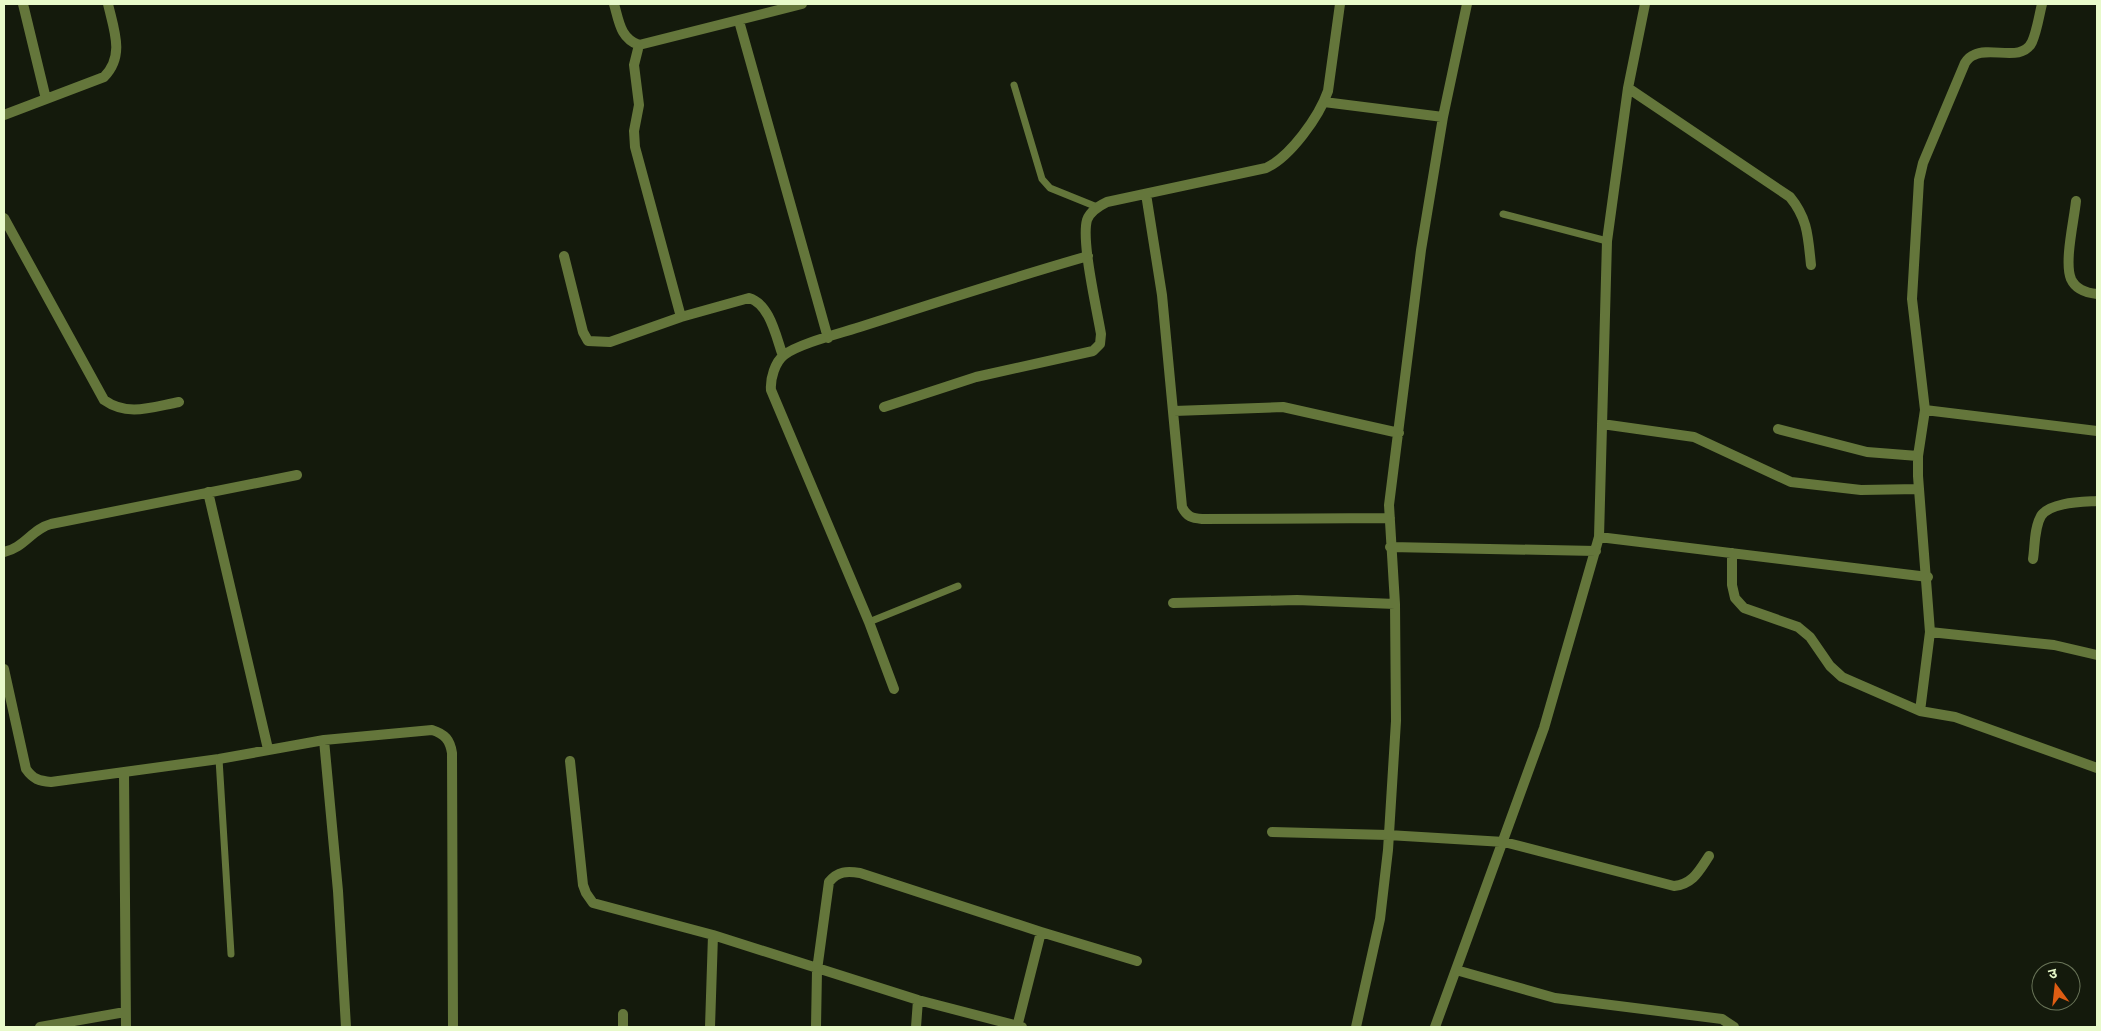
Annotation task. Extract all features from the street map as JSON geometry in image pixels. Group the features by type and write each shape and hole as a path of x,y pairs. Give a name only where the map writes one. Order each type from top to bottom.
{"street":[{"path":"24,4 46,100"},
{"path":"4,115 104,77 113,68 117,56 116,41 108,4"},
{"path":"614,4 623,33 628,41 639,45 802,4"},
{"path":"884,407 976,377 1093,351 1100,344 1101,334 1088,256 1086,221 1098,207 1107,202 1266,168 1279,162 1319,112 1324,102 1328,91 1340,4"},
{"path":"1356,1027 1380,918 1396,721 1394,604 1389,505 1421,250 1443,117 1466,4"},
{"path":"1435,1027 1544,728 1599,537 1607,240 1628,88 1645,4"},
{"path":"1920,711 1930,632 1928,577 1918,456 1926,410 1912,299 1919,180 1923,163 1965,63 1974,55 1987,52 2013,53 2025,50 2032,43 2042,4"},
{"path":"739,21 828,338"},
{"path":"639,45 634,65 639,105 634,131 635,147 681,317"},
{"path":"1628,88 1790,196 1802,212 1807,226 1811,265"},
{"path":"1324,102 1443,117"},
{"path":"1146,194 1162,295 1182,507 1186,514 1193,518 1390,518"},
{"path":"2076,201 2069,268 2072,280 2078,289 2097,294"},
{"path":"4,218 104,400 115,408 129,411 179,402"},
{"path":"564,256 583,332 588,341 610,342 681,317 739,299 749,298 758,301 764,309 784,356"},
{"path":"894,689 869,622 771,390 770,382 778,362 784,356 828,338 975,289 1088,256"},
{"path":"1174,410 1283,407 1399,434"},
{"path":"1926,410 2097,431"},
{"path":"1602,424 1689,436 1791,482 1861,490 1920,489"},
{"path":"1778,429 1867,452 1918,456"},
{"path":"4,552 14,550 42,527 297,475"},
{"path":"208,492 268,749"},
{"path":"2033,559 2037,526 2046,511 2056,506 2097,501"},
{"path":"1599,537 1928,577"},
{"path":"1390,547 1596,551"},
{"path":"1732,553 1732,585 1735,598 1744,608 1798,628 1810,637 1830,666 1842,677 1920,711 1955,717 2097,768"},
{"path":"1173,603 1297,600 1394,604"},
{"path":"1930,632 2054,645 2097,655"},
{"path":"4,669 26,769 32,777 40,782 219,759 324,740 432,730 443,733 451,743 453,1027"},
{"path":"324,740 338,891 346,1027"},
{"path":"570,762 584,885 586,893 592,902 713,935 817,970 918,1000 1019,1027 1041,932"},
{"path":"124,772 124,1012 126,1027"},
{"path":"1272,832 1388,835 1504,842 1674,886 1685,885 1694,879 1709,856"},
{"path":"816,1027 817,970 829,882 836,874 847,871 860,873 1137,961"},
{"path":"710,1027 713,935"},
{"path":"1456,970 1555,998 1722,1019 1734,1027"},
{"path":"916,1027 918,1000"},
{"path":"40,1027 124,1012"},
{"path":"623,1014 623,1027"}],"lane":[{"path":"1014,85 1042,179 1050,188 1098,207"},
{"path":"1503,214 1607,240"},
{"path":"869,622 958,586"},
{"path":"219,759 232,954"}]}
